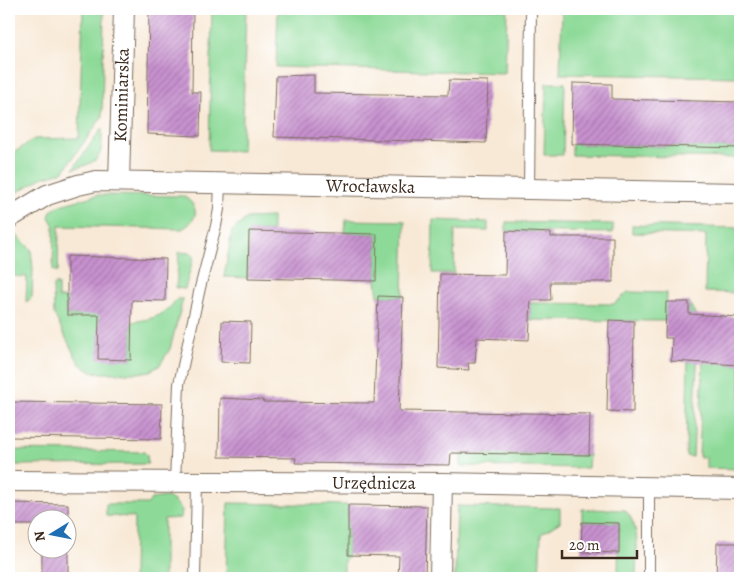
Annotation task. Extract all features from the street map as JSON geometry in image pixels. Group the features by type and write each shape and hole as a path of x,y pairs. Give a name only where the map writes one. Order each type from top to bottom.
{"street":[{"name":"Kominiarska","path":"119,180 124,9"},
{"name":"Wrocławska","path":"9,218 47,194 96,181 119,180 740,192"},
{"name":"Urzędnicza","path":"9,481 442,483 740,488"},
{"path":"440,578 442,483"}],"lane":[{"path":"529,188 531,9"},
{"path":"175,482 178,384 216,226 220,183"},
{"path":"195,578 197,482"},
{"path":"649,487 649,578"}],"green space":[{"path":"83,9 104,9 102,117 63,172 42,178 9,197 9,156 34,139 79,138"},
{"path":"212,9 246,9 242,151 209,150"},
{"path":"278,9 507,9 505,73 276,67"},
{"path":"562,9 740,9 740,77 560,74"},
{"path":"546,83 565,83 563,155 544,155"},
{"path":"102,128 102,146 98,157 90,163 73,169"},
{"path":"572,144 740,148 740,158 572,155"},
{"path":"97,195 183,196 195,208 195,213 192,221 182,229 59,226 58,272 53,270 54,226 49,217 51,211 60,205"},
{"path":"272,217 272,231 249,231 248,278 224,277 232,231 247,218"},
{"path":"346,220 405,221 403,297 378,296 376,281 377,234 345,233"},
{"path":"433,220 488,222 488,231 455,230 454,273 432,273"},
{"path":"506,222 613,224 613,233 506,231"},
{"path":"632,225 740,228 740,293 705,292 706,235 632,233"},
{"path":"9,235 17,236 31,249 33,269 32,297 26,302 27,277 9,276"},
{"path":"179,252 190,253 194,256 185,289 176,288"},
{"path":"55,284 58,284 58,298 100,299 131,360 132,322 162,314 177,299 183,299 170,349 159,366 150,371 138,373 98,373 88,370 80,364 54,314 53,287","holes":["66,305 82,305 81,315 66,315"]},
{"path":"628,292 667,293 666,321 530,320 530,303 614,304"},
{"path":"689,302 699,322 693,457 686,456"},
{"path":"703,362 740,365 740,469 706,468 706,457 699,457"},
{"path":"9,450 144,452 147,455 148,464 9,465"},
{"path":"461,454 589,455 588,468 461,466"},
{"path":"167,497 174,501 182,510 181,518 164,519 164,578 133,578 134,517 106,516 106,504 148,504 151,499"},
{"path":"228,503 348,505 348,555 344,561 344,578 226,578"},
{"path":"457,506 560,508 560,522 541,534 539,578 455,578"},
{"path":"582,509 625,510 634,525 636,533 636,578 618,578 619,523 582,522"}],"building":[{"path":"149,9 193,9 192,92 201,92 200,136 147,134"},
{"path":"314,75 314,93 448,95 449,80 488,81 486,143 274,137 276,76"},
{"path":"573,83 612,84 612,99 740,102 740,148 572,144"},
{"path":"249,231 377,234 376,281 248,278"},
{"path":"506,231 551,233 551,237 613,237 613,282 550,282 551,300 531,300 529,340 477,338 475,363 468,363 469,370 438,368 440,274 505,275"},
{"path":"67,256 166,259 165,301 132,300 131,360 98,359 99,315 67,315"},
{"path":"378,296 403,297 399,411 590,414 589,455 451,453 450,465 295,463 296,458 219,457 220,398 263,400 263,402 374,403"},
{"path":"666,302 689,302 689,314 740,317 740,365 671,361 672,338 665,338"},
{"path":"609,320 634,321 633,412 607,411"},
{"path":"222,321 251,322 250,363 221,362"},
{"path":"9,402 162,404 161,439 9,437"},
{"path":"9,503 68,504 68,510 28,510 28,525 9,525"},
{"path":"348,505 427,506 425,578 398,578 399,556 348,555"},
{"path":"582,522 619,523 619,553 581,552"},
{"path":"717,543 740,543 740,578 716,578"},
{"path":"42,560 68,560 68,578 42,578"}]}
